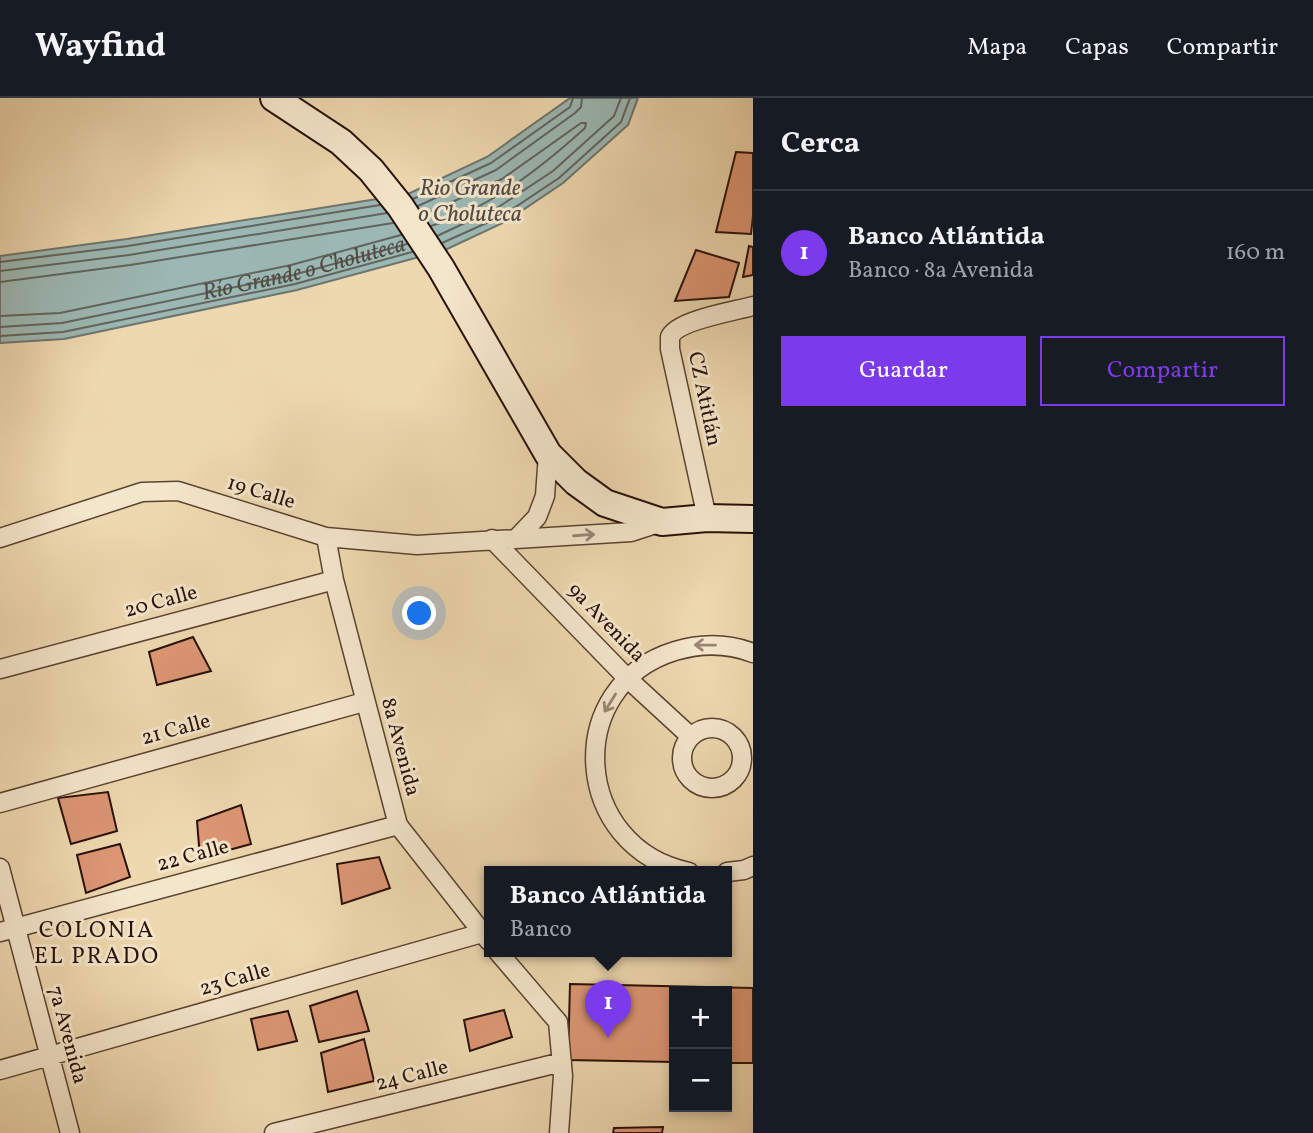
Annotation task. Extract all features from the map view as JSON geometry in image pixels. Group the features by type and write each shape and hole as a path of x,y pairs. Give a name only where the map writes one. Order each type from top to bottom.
{"main road":[{"path":"274,98 341,142 371,170 400,205 441,268 543,445 576,482 606,502 662,522 707,518 753,519"}],"street":[{"name":"CZ Atitlán","path":"707,518 670,349 670,338 677,329 688,323 753,306"},
{"path":"516,539 537,517 545,496 543,445"},
{"name":"19 Calle","path":"0,538 142,492 178,491 326,537 417,545 631,532 662,522"},
{"name":"8a Avenida","path":"326,537 364,702 398,825 484,936"},
{"name":"9a Avenida","path":"492,539 627,678 690,736"},
{"name":"20 Calle","path":"0,669 334,580"},
{"path":"667,866 635,848 611,820 596,784 595,746 605,709 627,678 658,656 695,645 733,646 753,653"},
{"name":"21 Calle","path":"0,803 364,702"},
{"name":"22 Calle","path":"8,930 398,825"},
{"path":"732,871 753,866"},
{"name":"7a Avenida","path":"0,868 8,930 50,1057 70,1133"},
{"name":"23 Calle","path":"0,1070 484,937"},
{"path":"502,957 558,1022 563,1076 559,1133"},
{"name":"24 Calle","path":"274,1133 562,1062"}],"water":[{"path":"570,98 638,98 628,125 563,183 505,222 445,250 297,290 64,339 0,343 0,256 127,239 408,194 487,157"}],"building":[{"path":"736,152 753,153 751,234 716,232"},
{"path":"749,246 753,247 753,275 743,277"},
{"path":"696,250 739,263 729,297 675,301"},
{"path":"193,637 211,671 157,685 149,652"},
{"path":"108,792 117,831 71,844 58,798"},
{"path":"241,805 251,844 200,858 197,821"},
{"path":"120,844 130,877 86,893 77,855"},
{"path":"379,857 390,888 342,904 337,864"},
{"path":"570,984 669,986 669,1062 568,1060"},
{"path":"732,988 753,988 753,1063 732,1063"},
{"path":"357,991 369,1031 319,1042 310,1006"},
{"path":"504,1010 512,1037 470,1051 464,1020"},
{"path":"288,1011 297,1041 258,1050 251,1019"},
{"path":"364,1039 374,1081 328,1092 321,1053"},
{"path":"663,1127 662,1133 613,1133 614,1128"}],"place":[{"name":"Banco Atlántida","path":"608,1038"}],"district":[{"name":"COLONIA EL PRADO","path":"97,944"}],"water label":[{"name":"Rio Grande o Choluteca","path":"470,202"},
{"name":"Río Grande o Choluteca","path":"303,265"}]}
